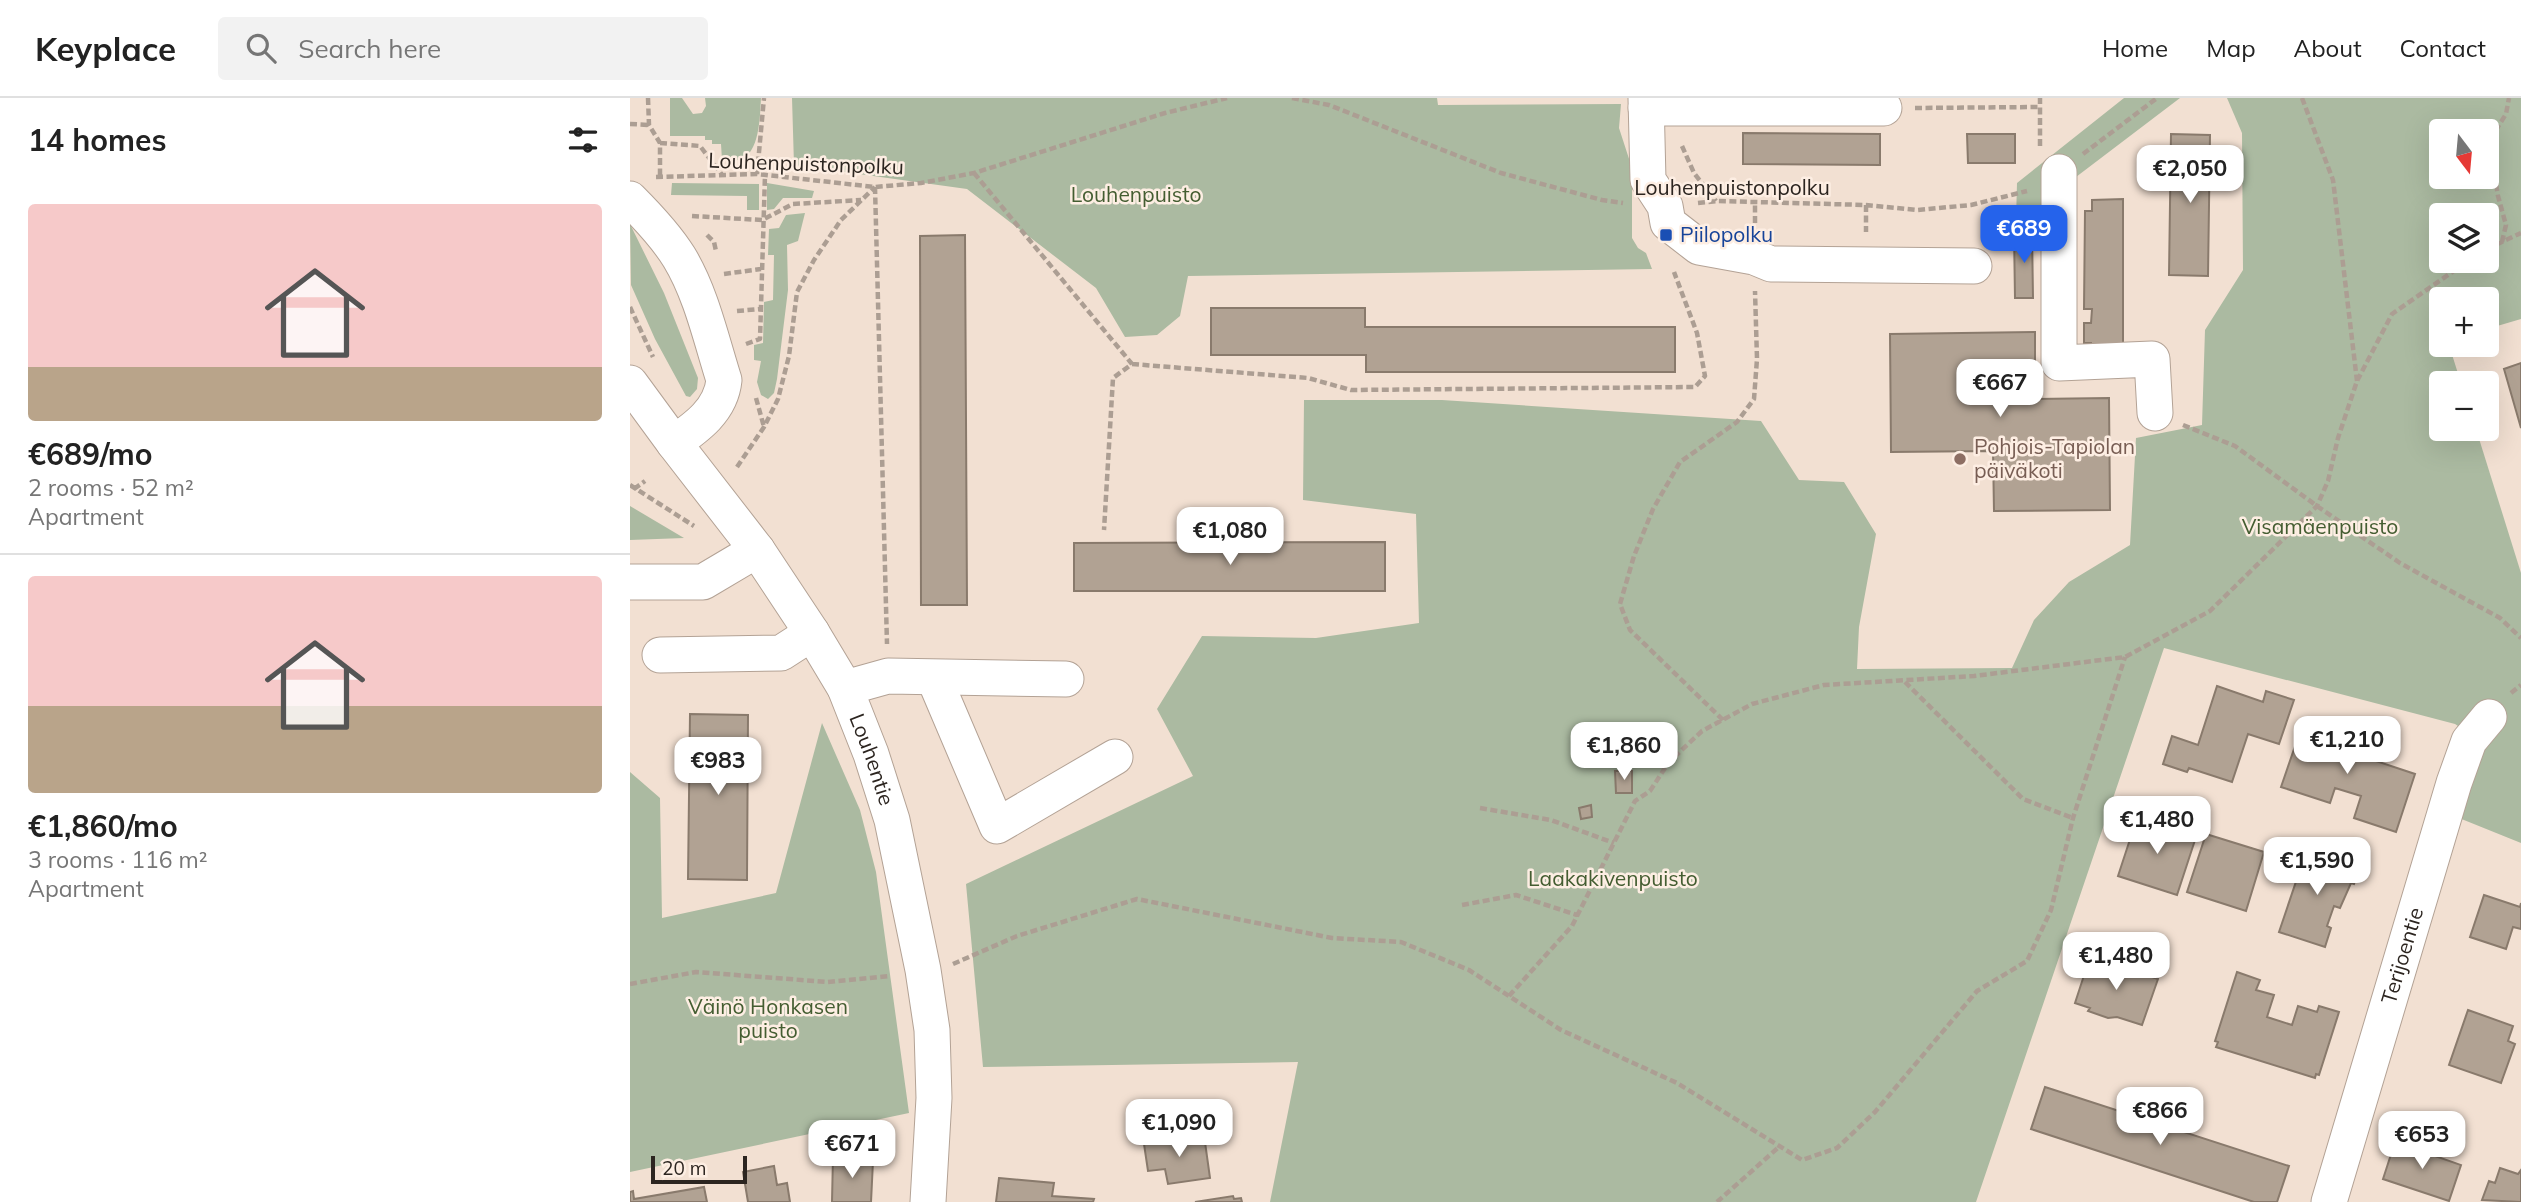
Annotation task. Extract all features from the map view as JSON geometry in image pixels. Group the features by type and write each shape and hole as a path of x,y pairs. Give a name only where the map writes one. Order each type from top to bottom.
{"street":[{"path":"1884,108 1657,105 1648,180 1666,215 1699,247 1754,257 1771,264 1974,266"},
{"path":"2059,172 2059,363 2152,359 2155,413"},
{"path":"640,188 649,218 678,256 691,279 724,380 723,392 717,405 700,425 674,443"},
{"name":"Louhentie","path":"630,383 757,550 812,632 845,688 871,754 892,820 923,970 932,1030 934,1098 928,1202"},
{"path":"630,582 703,582 757,550"},
{"path":"660,655 781,653 812,632"},
{"path":"845,688 888,676 1066,679"},
{"path":"934,678 997,826 1115,757"},
{"name":"Terijoentie","path":"2329,1202 2454,783 2469,741 2488,717"}],"path":[{"path":"648,98 649,125 660,144 661,184"},
{"path":"757,174 764,98"},
{"name":"Louhenpuistonpolku","path":"640,188 660,177 757,174 875,187 921,183 974,173 1165,113 1227,98"},
{"name":"Louhenpuistonpolku","path":"1292,98 1329,105 1501,173 1666,215 1717,201 1918,209 1949,208 1994,200 2040,187 2157,98"},
{"path":"2302,98 2333,180 2357,381"},
{"path":"2502,242 2506,225 2489,141 2506,114 2509,98"},
{"path":"1657,105 1682,146 1694,173 1717,201"},
{"path":"1884,108 2040,107"},
{"path":"630,124 649,125"},
{"path":"660,144 700,146 723,176"},
{"path":"974,173 1132,364"},
{"path":"742,346 760,340 765,175"},
{"path":"737,467 764,427 778,399 789,356 797,292 814,260 841,220 875,187"},
{"path":"875,187 888,676"},
{"path":"689,216 762,220 793,204 862,200"},
{"path":"1723,720 1630,630 1620,604 1634,556 1653,509 1680,462 1737,422 1754,400 1757,359 1755,203"},
{"path":"1104,530 1113,378 1132,364 1308,378 1350,390 1695,387 1705,376 1697,333 1668,257 1666,215"},
{"path":"2499,243 2521,233"},
{"path":"722,275 761,269"},
{"path":"1509,996 1572,926 1635,801 1650,791 1669,762 1702,731 1752,704 1824,685 1974,676 2125,657 2210,611 2316,506 2328,481 2338,438 2357,381 2392,314 2451,273"},
{"path":"732,311 760,309"},
{"path":"2155,413 2235,446 2400,564 2500,618 2521,638"},
{"path":"634,489 645,481"},
{"path":"971,956 1017,936 1137,899 1332,938 1401,942 1469,970 1561,1030 1677,1083 1802,1160 1837,1149 1875,1112 1977,991 2027,961 2051,910 2073,818 2125,657"},
{"path":"1904,681 2023,799 2073,818"},
{"path":"1480,808 1551,820 1614,843"},
{"path":"1462,905 1516,895 1577,915"},
{"path":"630,984 696,972 828,982 895,976"},
{"path":"1717,1202 1780,1146"}],"green space":[{"path":"670,98 682,98 693,114 702,113 706,106 705,98 761,98 758,134 751,151 739,160 722,160 721,144 712,144 712,140 705,140 705,136 670,136"},
{"name":"Louhenpuisto","path":"792,98 1437,98 1438,105 1621,104 1619,128 1632,168 1632,238 1638,248 1646,253 1652,269 1188,276 1180,316 1157,335 1125,337 1096,288 967,189 794,165"},
{"path":"2124,98 2180,98 2076,177 2051,220 2016,220 2017,183"},
{"name":"Laakakivenpuisto","path":"2227,98 2521,98 2521,319 2499,325 2499,287 2429,287 2429,357 2453,357 2457,371 2429,371 2429,441 2480,441 2521,573 2521,843 2459,818 2484,743 2455,724 2164,648 1976,1202 1270,1202 1298,1062 983,1067 966,884 1193,776 1157,709 1202,636 1316,638 1419,623 1416,514 1303,500 1304,400 1442,400 1761,421 1799,480 1844,482 1876,534 1859,627 1857,669 2012,668 2034,620 2069,582 2130,545 2136,438 2202,425 2205,330 2243,270 2242,133"},
{"path":"672,183 759,184 759,210 747,210 747,196 671,195"},
{"path":"767,183 814,191 812,198 783,198 774,209 767,210"},
{"path":"805,213 798,241 787,245 788,290 777,379 774,393 768,399 761,395 757,382 761,361 754,360 754,345 763,343 764,302 773,300 774,255 768,255 769,229 779,228 786,215"},
{"path":"630,224 664,293 698,378 697,389 690,397 686,396 655,339 631,285"},
{"path":"630,506 684,538 630,540"},
{"name":"Väinö Honkasen puisto","path":"822,723 860,810 876,872 909,1113 630,1172 630,772 660,798 662,918 776,893"}],"building":[{"path":"1743,133 1880,134 1880,165 1743,164"},
{"path":"1967,134 2015,134 2015,163 1968,163"},
{"path":"2171,134 2210,135 2208,276 2169,275"},
{"path":"2123,199 2123,350 2091,350 2091,343 2084,343 2084,323 2091,323 2092,309 2084,309 2085,211 2092,211 2092,200"},
{"path":"2014,232 2032,232 2033,298 2015,298"},
{"path":"965,235 967,605 921,605 920,236"},
{"path":"1211,308 1365,308 1365,327 1675,327 1675,372 1366,372 1366,355 1211,355"},
{"path":"2035,332 2035,399 2109,398 2110,510 1994,511 1993,451 1891,452 1890,334"},
{"path":"2521,363 2521,428 2504,369"},
{"path":"1385,542 1385,591 1074,591 1074,543"},
{"path":"2217,686 2263,702 2266,691 2294,700 2279,744 2248,734 2232,782 2189,768 2187,772 2163,764 2172,736 2198,745"},
{"path":"690,714 748,715 747,880 688,879"},
{"path":"2304,720 2351,735 2346,751 2415,774 2396,832 2354,818 2361,796 2335,788 2330,803 2281,787"},
{"path":"1615,771 1632,771 1632,793 1616,793"},
{"path":"1591,805 1592,817 1581,819 1579,808"},
{"path":"2137,818 2196,837 2177,895 2118,876"},
{"path":"2206,834 2264,852 2246,911 2187,892"},
{"path":"2307,849 2359,866 2354,884 2351,883 2340,908 2334,906 2327,926 2331,928 2325,947 2279,932"},
{"path":"2484,895 2520,907 2521,903 2521,929 2513,927 2506,949 2470,937"},
{"path":"2090,957 2158,979 2142,1025 2117,1017 2108,1018 2075,1003"},
{"path":"2237,972 2260,980 2256,990 2274,995 2267,1017 2292,1025 2298,1006 2317,1012 2319,1006 2339,1012 2319,1075 2316,1074 2315,1078 2216,1047 2218,1042 2215,1041"},
{"path":"2468,1010 2513,1026 2508,1041 2515,1044 2501,1083 2449,1065"},
{"path":"2045,1087 2289,1166 2277,1202 2254,1202 2031,1129"},
{"path":"1204,1135 1210,1178 1168,1184 1165,1169 1148,1171 1144,1144"},
{"path":"2395,1142 2417,1150 2419,1145 2437,1152 2435,1156 2461,1165 2449,1201 2383,1179"},
{"path":"833,1156 853,1156 853,1160 873,1161 871,1202 832,1202"},
{"path":"774,1166 777,1185 787,1183 790,1202 748,1202 743,1172"},
{"path":"2500,1168 2518,1174 2521,1170 2521,1202 2482,1200 2489,1181 2495,1183"},
{"path":"999,1178 1054,1183 1052,1196 1094,1199 1093,1202 996,1202"},
{"path":"704,1187 707,1202 630,1202 630,1192 633,1191 634,1199"},
{"path":"1233,1196 1234,1199 1241,1198 1242,1202 1195,1202"}],"place":[{"name":"Piilopolku","path":"1666,235"},
{"name":"Pohjois-Tapiolan päiväkoti","path":"1960,459"}],"park label":[{"name":"Visamäenpuisto","path":"2320,527"}]}
